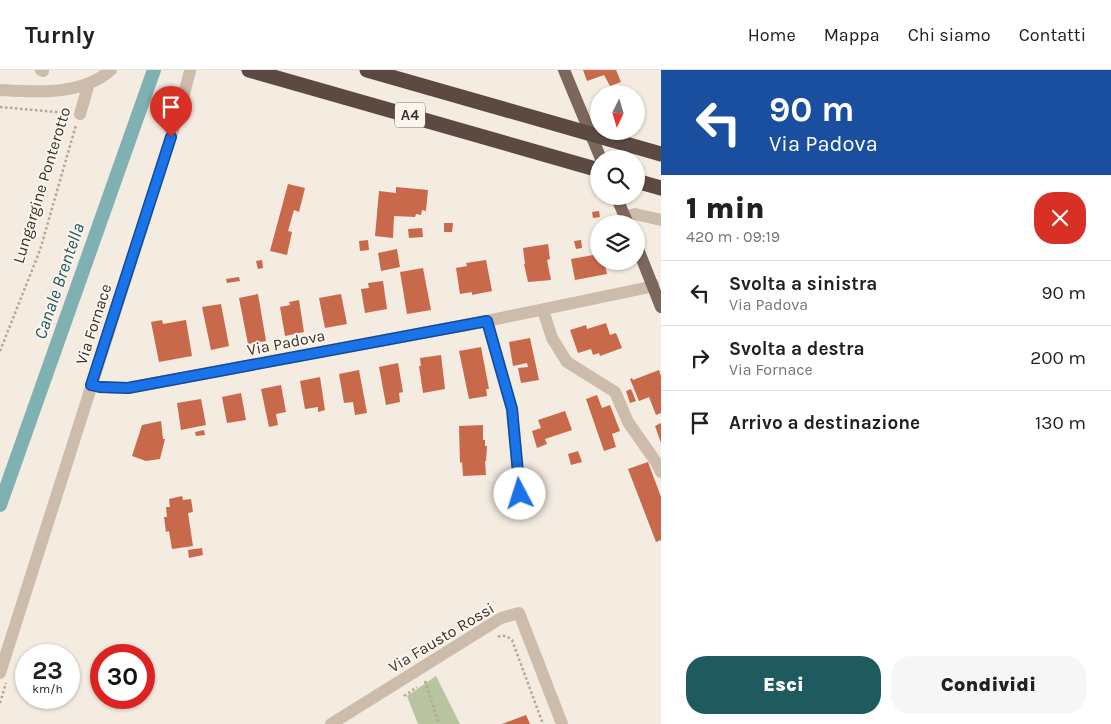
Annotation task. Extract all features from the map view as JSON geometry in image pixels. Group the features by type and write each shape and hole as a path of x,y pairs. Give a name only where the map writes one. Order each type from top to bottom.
{"highway":[{"name":"A4","path":"249,70 571,162 590,161"},
{"name":"A4","path":"367,70 661,154"}],"main road":[{"path":"564,70 596,150"},
{"path":"645,265 661,307"}],"street":[{"path":"0,90 60,91 89,83 104,76 111,70"},
{"name":"Via Fornace","path":"0,674 181,105 190,71"},
{"name":"Lungargine Ponterotto","path":"80,114 89,83"},
{"path":"645,216 661,220"},
{"name":"Via Padova","path":"91,385 128,388 543,310 645,288 653,284"},
{"path":"543,310 552,338 567,362 615,392 628,422 661,472"},
{"path":"487,321 512,409 520,494"},
{"name":"Via Fausto Rossi","path":"331,724 501,618 519,613 562,724"}],"path":[{"path":"0,107 80,114"},
{"name":"Lungargine Ponterotto","path":"0,351 40,250 80,114"},
{"path":"492,640 500,635 508,636 512,640 544,724"},
{"path":"419,668 439,724"},
{"path":"404,696 425,682"}],"green space":[{"path":"436,676 460,724 418,724 407,696"}],"building":[{"path":"583,70 616,70 621,82 609,85 604,75 587,81"},
{"path":"288,184 305,188 299,212 294,210 288,231 292,232 287,255 270,251"},
{"path":"396,187 428,190 426,211 422,210 421,215 416,214 415,217 394,216 393,238 375,236 379,191 396,193"},
{"path":"599,211 600,215 592,215 592,212"},
{"path":"444,223 453,223 452,232 444,232"},
{"path":"422,228 423,237 409,238 408,229"},
{"path":"368,240 369,250 360,251 359,241"},
{"path":"581,240 582,248 576,249 574,241"},
{"path":"548,244 550,259 547,260 551,280 528,282 523,248"},
{"path":"397,249 400,267 381,271 378,253"},
{"path":"590,256 590,270 606,270 607,274 575,280 571,259"},
{"path":"262,260 263,268 258,269 256,261"},
{"path":"486,260 492,291 472,295 472,292 460,294 456,268 467,266 466,263"},
{"path":"423,268 431,310 407,314 400,272"},
{"path":"239,277 240,281 227,283 226,279"},
{"path":"383,281 387,309 365,313 361,289 369,288 368,283"},
{"path":"258,294 266,341 248,344 239,298"},
{"path":"341,294 347,324 325,328 319,298"},
{"path":"299,300 304,332 285,336 280,307 290,305 289,302"},
{"path":"221,304 229,346 211,350 202,307"},
{"path":"162,320 163,324 186,320 192,356 159,362 151,322"},
{"path":"606,323 610,335 616,333 622,348 600,356 599,353 593,355 591,349 578,353 570,330 586,325 587,329"},
{"path":"530,338 539,380 521,383 518,368 528,367 527,363 513,366 509,342"},
{"path":"481,347 489,389 486,389 487,396 469,399 459,351"},
{"path":"441,355 445,389 423,393 419,366 421,366 420,358"},
{"path":"398,363 403,392 399,393 400,402 386,405 379,367"},
{"path":"359,370 367,413 355,415 353,402 344,403 339,374"},
{"path":"659,370 661,376 661,413 656,415 649,397 639,401 630,379 632,378 633,380"},
{"path":"320,377 325,410 318,412 318,407 305,409 300,381"},
{"path":"281,385 286,412 276,414 278,425 269,427 261,389"},
{"path":"631,389 636,401 630,403 626,391"},
{"path":"241,393 246,420 227,423 222,397"},
{"path":"597,395 602,408 610,405 620,431 612,434 616,447 604,451 586,399"},
{"path":"201,399 206,425 181,430 177,403"},
{"path":"565,411 572,430 545,439 547,444 537,448 532,431 541,428 538,420"},
{"path":"161,421 163,439 165,439 160,459 146,461 132,456 142,425"},
{"path":"661,423 661,443 655,426"},
{"path":"483,425 483,440 485,440 485,446 487,446 486,475 463,476 462,462 460,463 459,426"},
{"path":"204,430 205,435 196,436 195,432"},
{"path":"578,451 582,462 571,465 568,454"},
{"path":"648,462 661,497 661,540 656,542 628,469"},
{"path":"182,496 183,500 191,499 193,512 188,513 193,546 172,549 169,531 166,532 164,517 167,517 166,507 170,507 169,499"},
{"path":"202,548 203,555 189,558 188,550"},
{"path":"526,715 530,724 502,724"}],"waterway":[{"name":"Canale Brentella","path":"0,505 154,70"}],"route":[{"path":"171,137 91,385 128,388 487,321 512,409 520,494"}]}
